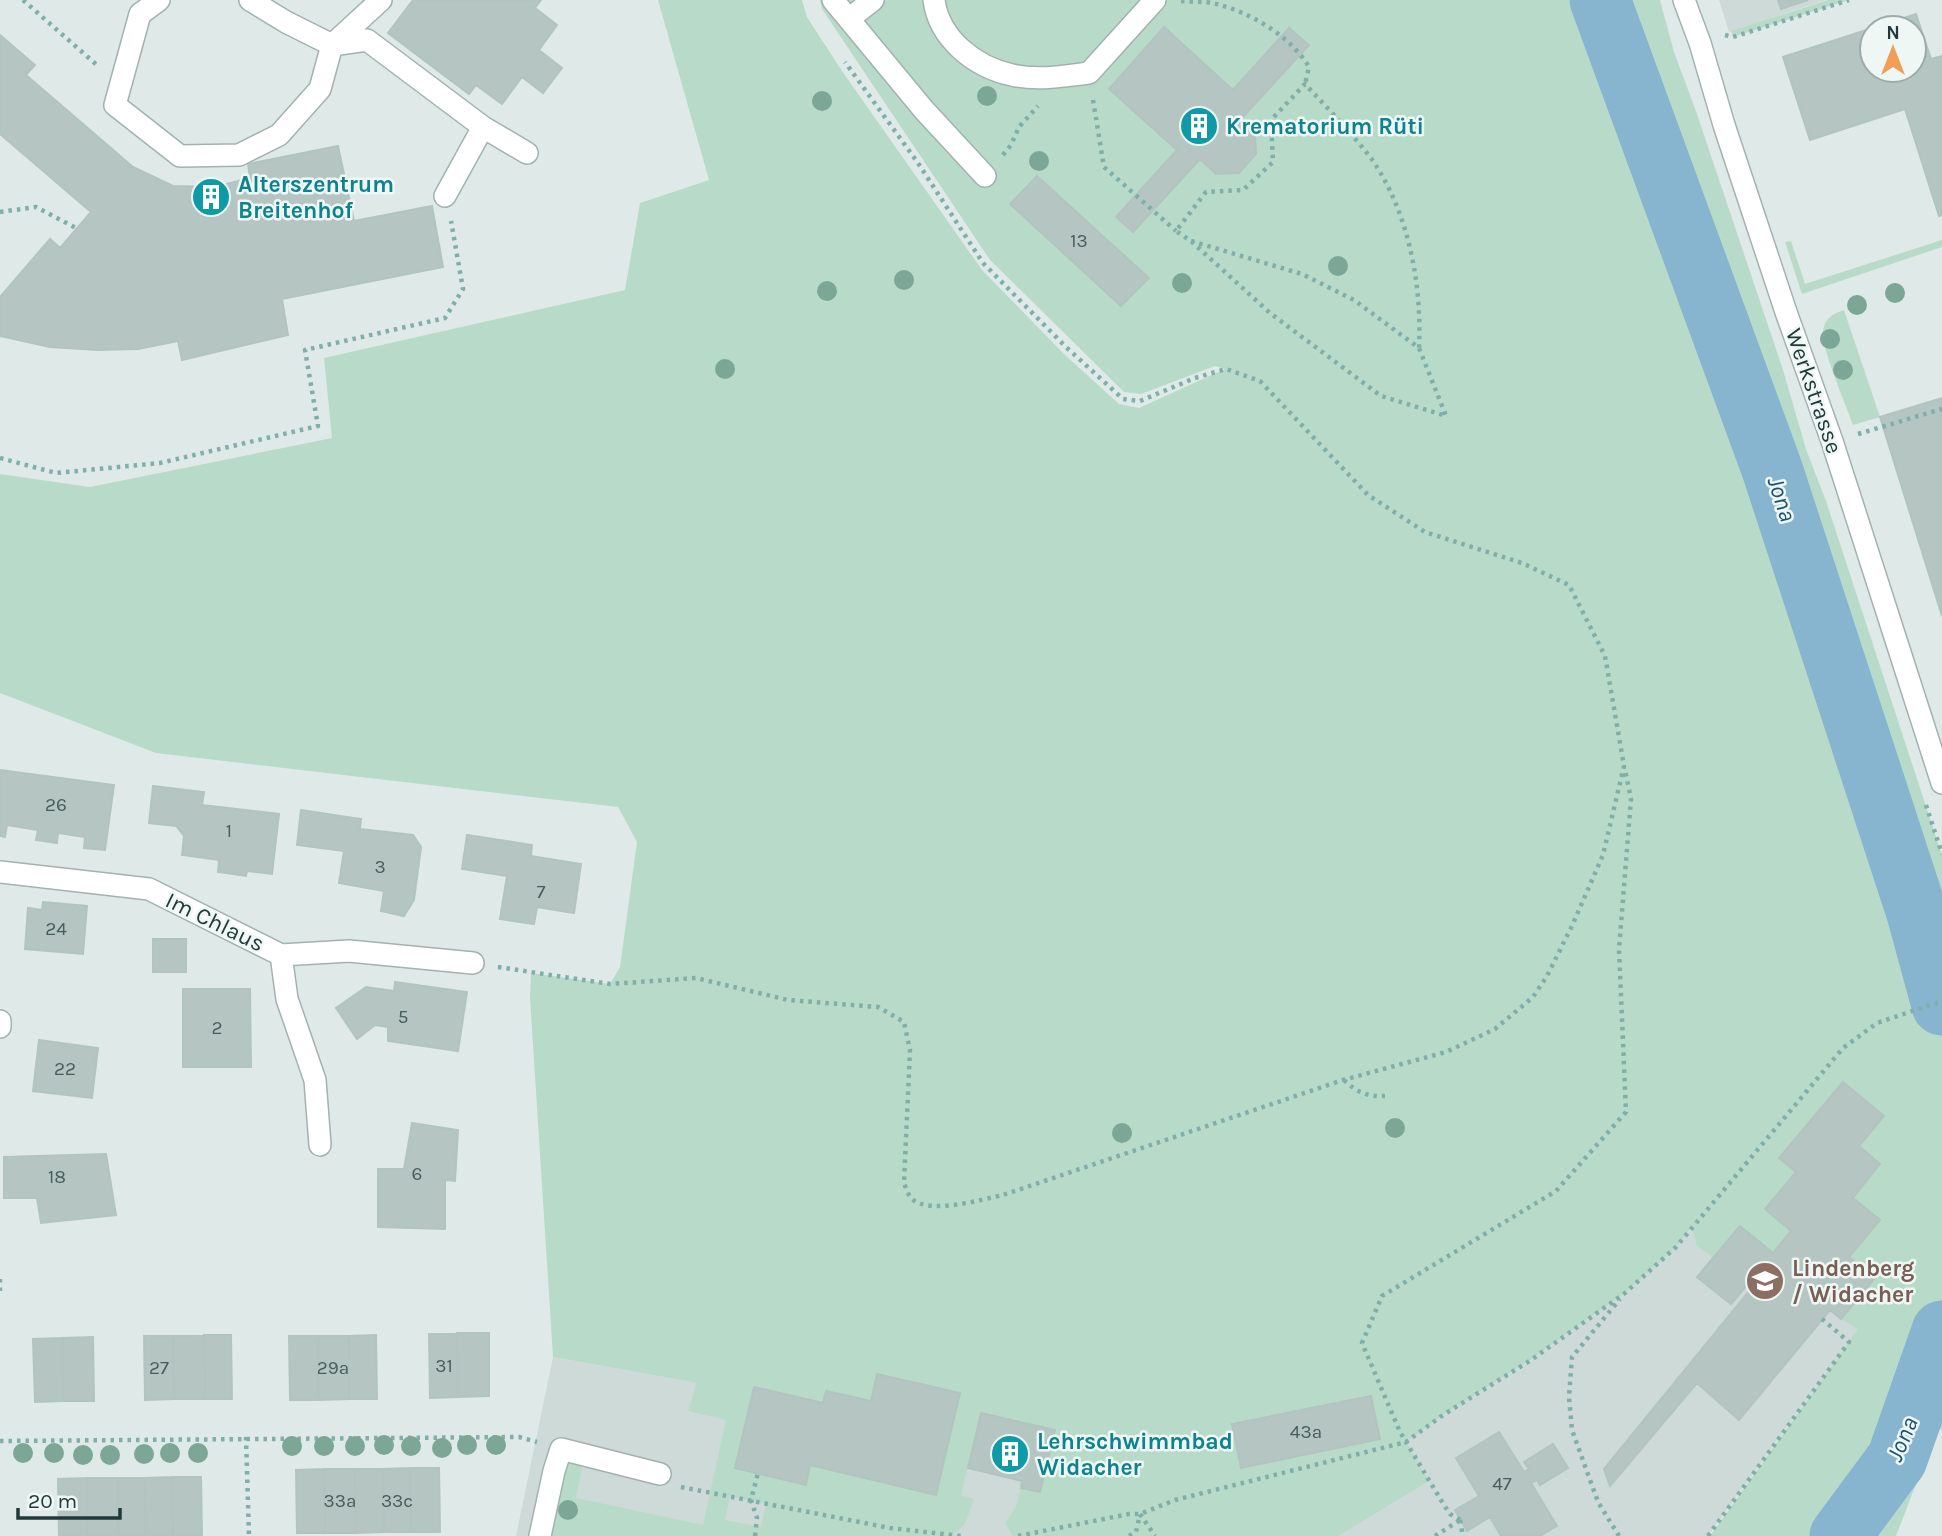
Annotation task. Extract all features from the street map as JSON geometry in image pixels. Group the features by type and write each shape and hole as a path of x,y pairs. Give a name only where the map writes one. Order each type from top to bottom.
{"street":[{"path":"159,0 141,14 115,105 180,156 239,155 279,135 320,89 332,45 381,0"},
{"path":"250,0 332,45 367,40 483,127 527,153"},
{"path":"833,0 924,110 985,176"},
{"path":"850,18 873,0"},
{"path":"934,0 935,9 946,32 963,53 987,67 1013,76 1044,78 1089,73 1155,0"},
{"name":"Werkstrasse","path":"1684,0 1832,441 1942,783"},
{"path":"445,196 483,127"},
{"name":"Im Chlaus","path":"0,872 149,889 281,955 349,951 473,963"},
{"path":"281,955 287,999 315,1080 320,1145"},
{"path":"0,1021 0,1027"},
{"path":"540,1536 561,1449 660,1474"}],"path":[{"path":"23,0 119,85"},
{"path":"1700,43 1724,35 1733,37 1849,0"},
{"path":"1170,1 1218,4 1257,19 1302,54 1309,67 1305,83 1271,120 1273,162 1243,190 1206,192 1176,231"},
{"path":"842,57 918,163 984,263 1066,347 1123,399 1140,401 1226,369 1260,381 1368,495 1424,532 1522,563 1569,585 1605,656 1631,799 1619,949 1626,1112 1556,1191 1382,1296 1362,1343 1406,1443 1450,1514 1460,1520 1463,1536"},
{"path":"1089,73 1104,167 1270,313 1381,396 1446,416 1419,348 1420,313 1406,226 1373,162 1305,83"},
{"path":"985,176 1011,145 1019,127 1041,103 1044,78"},
{"path":"0,458 56,473 160,463 318,426 305,350 445,318 463,289 445,196"},
{"path":"0,212 36,207 76,228"},
{"path":"1191,241 1302,274 1354,300 1419,348"},
{"path":"1832,441 1942,409"},
{"path":"473,963 610,984 696,978 788,1000 878,1007 904,1022 910,1050 904,1184 911,1198 920,1204 947,1206 1003,1195 1343,1080 1446,1052 1495,1029 1533,997 1547,976 1571,928 1603,855 1624,765"},
{"path":"1619,1536 1598,1502 1572,1430 1569,1397 1572,1357 1625,1293 1676,1247 1843,1048 1870,1027 1898,1014 1942,1001"},
{"path":"1343,1080 1355,1091 1385,1096"},
{"path":"0,1279 0,1294"},
{"path":"1018,1536 1140,1514 1175,1500 1406,1443 1443,1415 1531,1360 1625,1293"},
{"path":"1709,1536 1849,1342 1822,1320"},
{"path":"246,1437 248,1536"},
{"path":"0,1441 246,1437 519,1437 561,1449"},
{"path":"755,1536 757,1518 751,1500 758,1473"},
{"path":"660,1474 680,1486 890,1528 961,1536"},
{"path":"1129,1536 1136,1532 1140,1514"},
{"path":"1140,1514 1156,1536"},
{"path":"1435,1536 1460,1520"}],"shaded area":[{"path":"1719,0 1826,0 1729,32"},
{"name":"Lindenberg / Widacher","path":"1790,1067 1911,1067 1902,1269 1708,1536 516,1536 553,1357 697,1383 1443,1415 1532,1360 1625,1293 1653,1265"}],"green space":[{"path":"658,0 802,0 807,17 842,71 982,270 1065,355 1119,404 1139,408 1225,369 1215,366 1141,394 1124,392 990,260 822,9 820,0 1660,0 1674,52 1783,370 1806,449 1826,501 1942,855 1942,1429 1937,1430 1896,1536 1710,1536 1858,1329 1841,1319 1875,1278 1849,1257 1879,1220 1853,1198 1880,1165 1859,1146 1884,1116 1843,1082 1780,1158 1796,1172 1765,1209 1791,1231 1773,1253 1740,1226 1714,1258 1697,1246 1692,1226 1676,1247 1625,1293 1531,1360 1443,1415 1406,1442 1429,1481 1338,1536 1013,1536 1005,1523 1016,1507 1021,1488 1040,1492 1055,1430 981,1414 961,1495 974,1499 965,1524 953,1535 961,1536 540,1536 561,1449 585,1454 576,1498 703,1525 726,1420 688,1411 697,1383 553,1357 530,998 531,973 610,984 620,967 637,842 618,807 156,753 0,693 0,474 90,487 332,438 324,358 625,290 640,203 709,180","holes":["730,1496 766,1504 761,1527 725,1520"]},
{"path":"1828,0 1849,0 1733,37 1731,31"},
{"path":"1942,240 1942,247 1802,294 1785,242 1791,241 1805,284"},
{"path":"1844,310 1880,417 1853,425 1823,338 1827,320"}],"building":[{"path":"413,0 541,0 535,8 557,25 539,50 562,68 543,93 522,77 502,104 476,85 469,94 388,33"},
{"path":"1778,0 1808,0 1781,9"},
{"name":"Krematorium Rüti","path":"1164,27 1233,90 1289,28 1309,45 1241,119 1255,132 1256,154 1239,173 1216,174 1200,159 1133,232 1116,217 1177,150 1109,89"},
{"path":"1858,33 1858,84 1928,84 1928,50 1931,59 1942,56 1942,215 1939,216 1905,109 1810,140 1783,57"},
{"name":"Alterszentrum Breitenhof","path":"0,35 35,65 26,75 133,167 173,186 215,187 250,178 248,164 338,146 354,221 432,206 443,267 282,299 288,335 182,360 178,341 138,349 98,350 50,347 0,336 0,297 50,239 60,248 91,212 0,134"},
{"path":"1037,176 1149,278 1121,306 1010,204"},
{"path":"1942,398 1942,616 1880,417"},
{"path":"0,770 114,785 105,850 84,848 85,837 58,833 57,843 36,840 38,830 7,825 5,837 0,836"},
{"path":"153,786 204,792 202,805 279,814 272,874 247,871 246,876 218,872 219,860 182,855 184,836 176,826 149,823"},
{"path":"301,810 361,819 360,829 413,835 421,847 414,900 404,916 381,911 384,891 339,883 344,851 297,845"},
{"path":"467,835 532,845 531,856 581,864 574,913 537,907 534,924 500,919 507,876 462,869"},
{"path":"43,902 87,906 83,954 25,949 28,908 42,910"},
{"path":"153,939 186,939 186,972 153,972"},
{"path":"395,982 467,992 458,1051 388,1041 388,1027 375,1025 357,1039 336,1008 366,987 394,991"},
{"path":"183,989 250,989 251,1067 183,1067"},
{"path":"39,1040 98,1048 92,1098 33,1091"},
{"path":"1843,1082 1884,1116 1859,1146 1880,1164 1853,1198 1880,1220 1849,1257 1875,1278 1841,1319 1830,1310 1739,1420 1697,1383 1610,1486 1604,1469 1764,1273 1760,1270 1731,1304 1697,1277 1740,1226 1773,1253 1791,1231 1765,1209 1796,1172 1779,1158"},
{"path":"412,1123 458,1130 455,1181 445,1180 445,1229 378,1227 378,1169 404,1169"},
{"path":"106,1154 116,1215 41,1223 37,1198 4,1198 4,1157"},
{"path":"457,1333 458,1397 430,1398 429,1334"},
{"path":"457,1333 489,1333 489,1396 458,1397"},
{"path":"204,1335 205,1399 174,1399 173,1336"},
{"path":"204,1335 231,1335 232,1399 205,1399"},
{"path":"376,1335 377,1399 349,1399 349,1336"},
{"path":"144,1336 173,1336 174,1399 145,1400"},
{"path":"289,1336 318,1336 318,1400 290,1400"},
{"path":"318,1336 349,1336 349,1399 318,1400"},
{"path":"93,1337 94,1401 63,1401 62,1338"},
{"path":"62,1338 63,1401 35,1402 33,1339"},
{"path":"877,1374 960,1393 936,1495 810,1465 806,1485 735,1468 754,1387 823,1403 826,1391 871,1401"},
{"path":"1371,1396 1380,1439 1241,1468 1232,1424"},
{"name":"Lehrschwimmbad Widacher","path":"981,1413 1055,1430 1040,1492 1021,1488 1022,1481 968,1468"},
{"path":"1499,1432 1524,1472 1529,1469 1524,1462 1553,1444 1568,1468 1540,1485 1537,1480 1531,1483 1557,1526 1540,1536 1501,1536 1490,1517 1467,1531 1455,1510 1479,1496 1456,1458"},
{"path":"410,1468 439,1468 440,1532 411,1532"},
{"path":"410,1468 411,1532 384,1532 383,1469"},
{"path":"324,1469 325,1533 297,1533 296,1470"},
{"path":"324,1469 355,1469 356,1533 325,1533"},
{"path":"355,1469 383,1469 384,1532 356,1533"},
{"path":"172,1477 173,1536 146,1536 145,1478"},
{"path":"172,1477 201,1477 202,1536 173,1536"},
{"path":"87,1478 87,1536 59,1536 58,1479"},
{"path":"87,1478 118,1478 118,1536 87,1536"},
{"path":"118,1478 145,1478 146,1536 118,1536"}],"waterway":[{"name":"Jona","path":"1600,0 1772,469 1917,913 1942,1005"},
{"name":"Jona","path":"1840,1536 1897,1459 1942,1331"}],"place":[{"name":"Krematorium Rüti","path":"1199,126"},
{"name":"Alterszentrum Breitenhof","path":"211,197"},
{"name":"Lindenberg / Widacher","path":"1765,1281"},
{"name":"Lehrschwimmbad Widacher","path":"1010,1454"}]}
